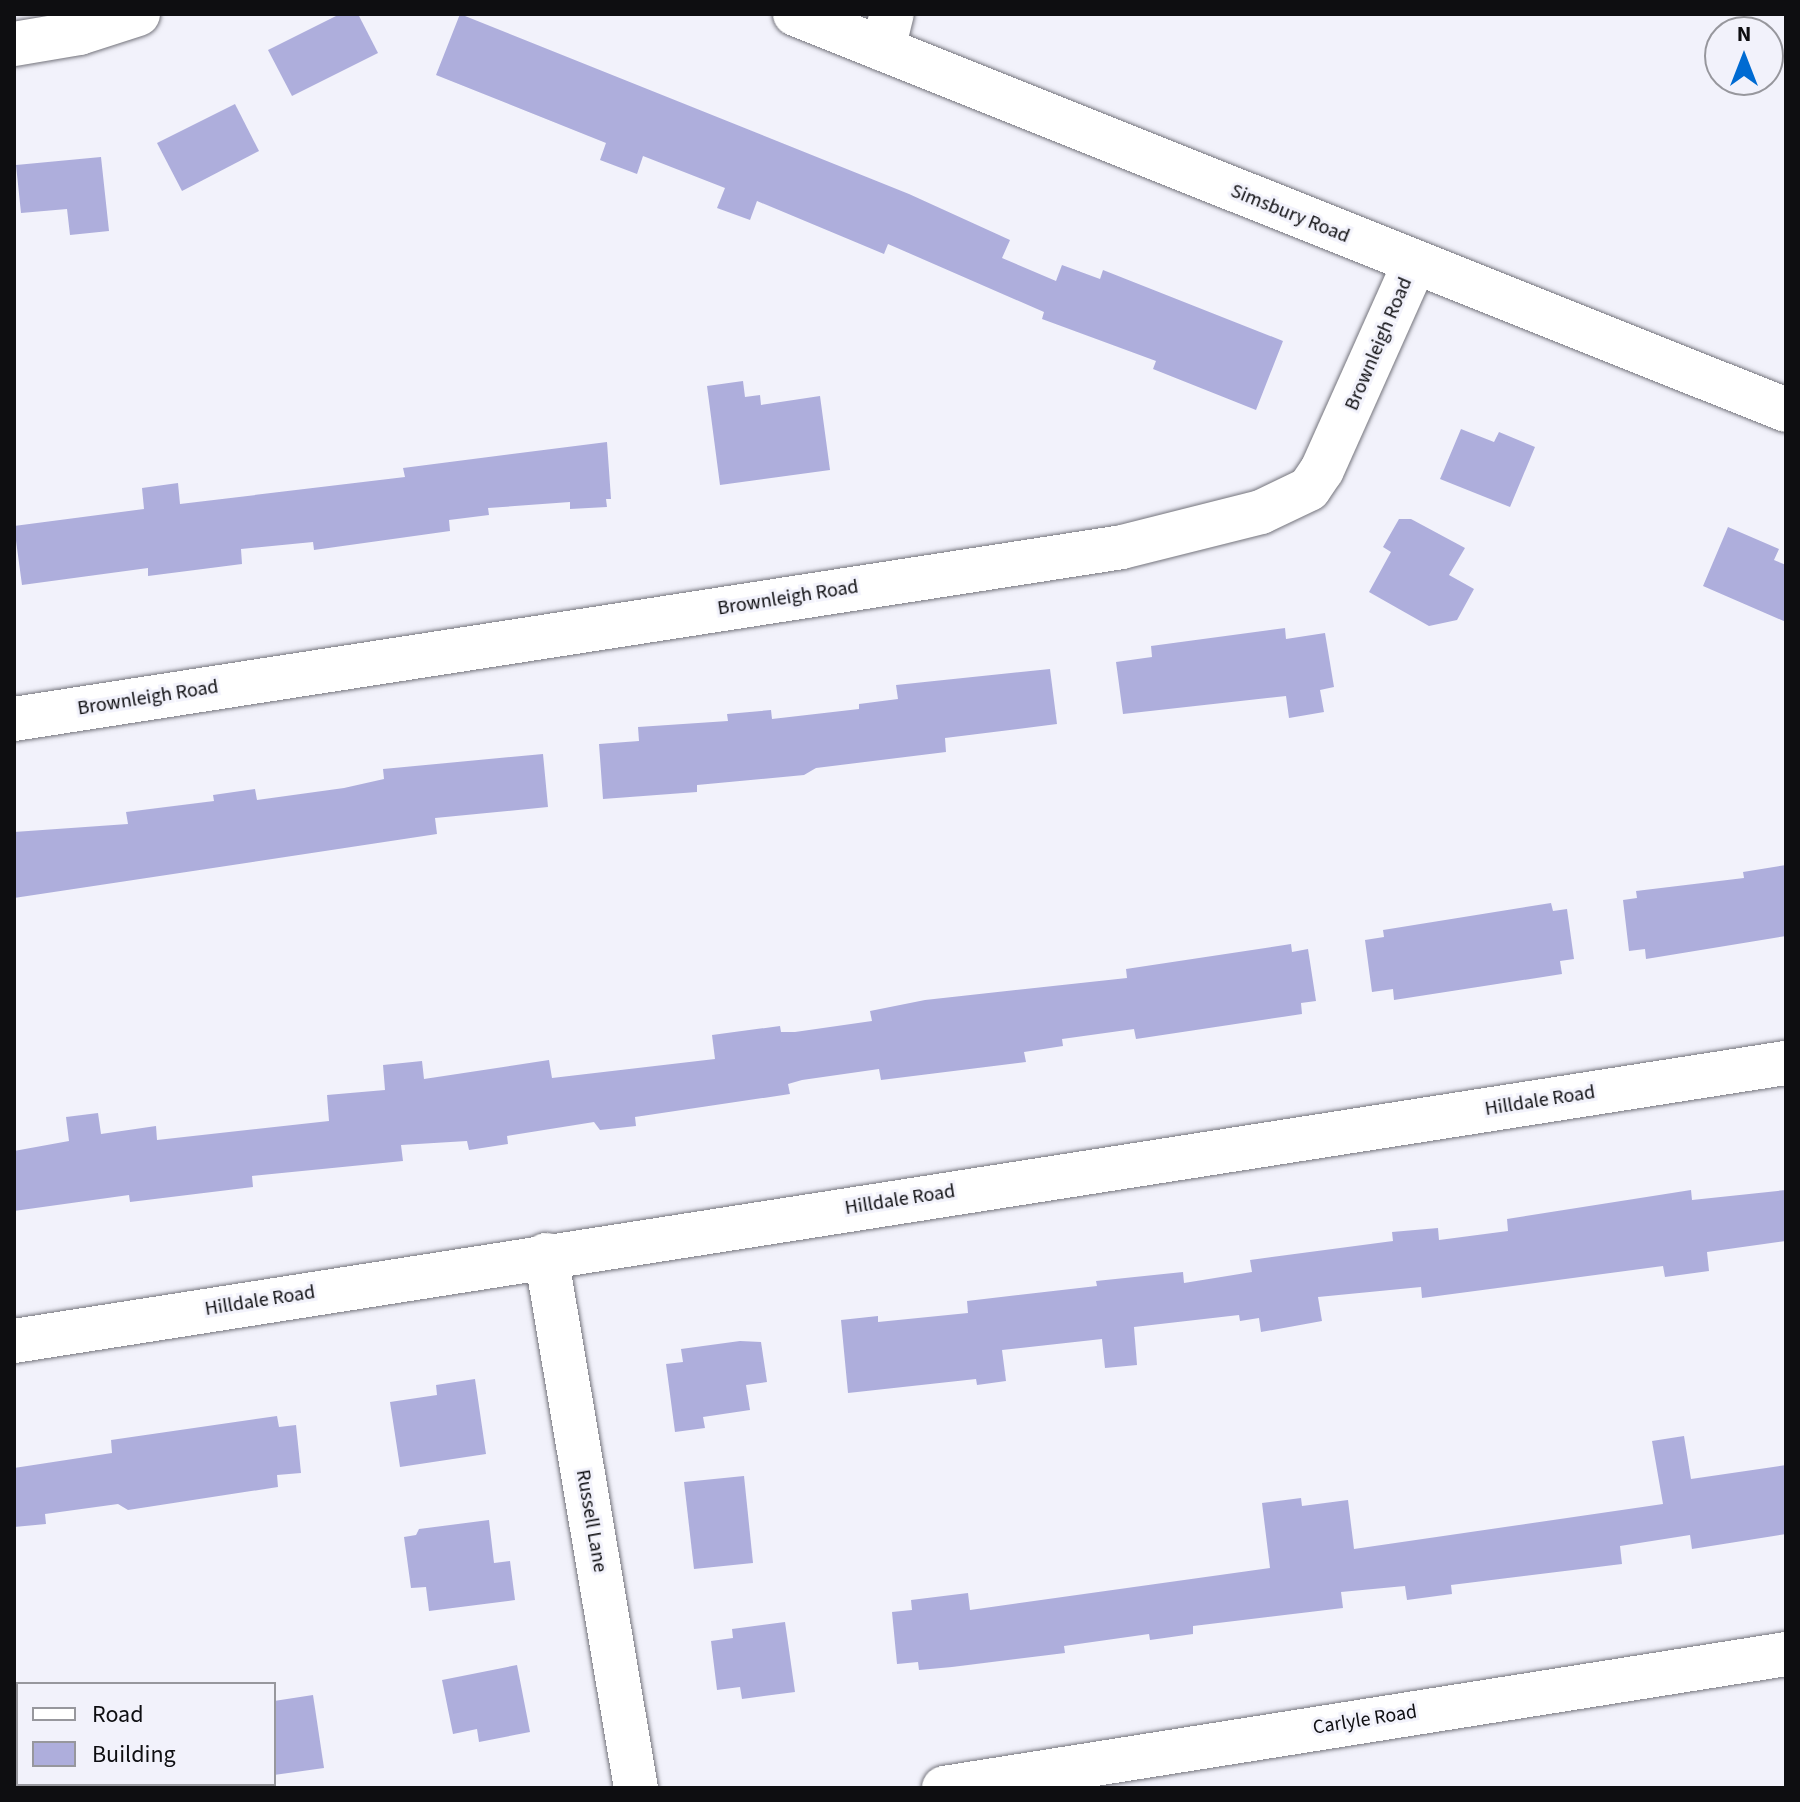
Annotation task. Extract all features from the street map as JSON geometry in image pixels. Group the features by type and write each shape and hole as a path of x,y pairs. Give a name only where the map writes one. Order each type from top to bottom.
{"street":[{"path":"14,44 79,33 138,14"},
{"name":"Simsbury Road","path":"821,19 888,32 1414,264 1786,410"},
{"name":"Brownleigh Road","path":"14,719 1122,547 1261,512 1309,489 1322,470 1414,264"},
{"name":"Hilldale Road","path":"14,1341 546,1255 1786,1063"},
{"name":"Russell Lane","path":"546,1255 636,1788"},
{"name":"Carlyle Road","path":"944,1788 1786,1654"}],"building":[{"path":"340,14 358,14 378,53 292,96 268,50"},
{"path":"460,14 909,194 1010,240 1002,258 1056,281 1062,265 1100,279 1103,270 1283,341 1256,410 1153,369 1156,361 1042,319 1044,312 888,244 884,254 757,201 750,220 717,208 725,188 643,156 637,174 600,160 606,143 436,75"},
{"path":"235,104 259,151 182,191 157,143"},
{"path":"101,157 109,231 70,235 67,209 21,213 16,165"},
{"path":"743,381 745,397 760,395 761,405 820,396 830,470 720,485 707,386"},
{"path":"1461,429 1494,442 1499,432 1535,447 1510,507 1440,479"},
{"path":"607,442 611,499 606,499 607,507 570,509 570,502 488,508 489,515 449,520 450,531 314,550 313,542 241,549 242,564 148,576 148,568 22,585 14,526 144,509 142,488 178,483 180,504 405,477 403,468"},
{"path":"1399,519 1411,519 1465,548 1449,575 1474,589 1457,620 1429,626 1369,592 1391,552 1383,547"},
{"path":"1728,527 1779,549 1774,560 1786,565 1786,622 1703,586"},
{"path":"1285,628 1286,639 1325,633 1334,687 1320,690 1324,712 1289,718 1286,696 1123,714 1116,662 1152,657 1151,646"},
{"path":"1050,669 1057,724 945,738 946,752 816,768 804,775 697,785 697,792 603,799 599,744 639,741 638,727 728,721 727,714 771,710 772,719 859,709 859,704 898,699 896,685"},
{"path":"543,754 548,807 435,818 437,834 14,898 14,832 128,824 126,812 214,801 213,795 255,789 257,800 384,779 383,769"},
{"path":"1786,865 1786,936 1646,959 1645,949 1629,951 1623,900 1637,898 1636,891 1744,878 1743,872"},
{"path":"1551,903 1553,911 1567,909 1574,959 1560,961 1562,974 1394,1000 1393,989 1372,992 1365,940 1384,937 1383,930"},
{"path":"1291,944 1292,952 1308,949 1316,1001 1301,1003 1302,1014 1136,1039 1134,1029 1062,1039 1063,1046 1024,1052 1026,1062 881,1080 879,1069 802,1080 788,1084 790,1094 635,1117 636,1126 600,1130 594,1122 507,1136 508,1144 469,1150 467,1141 401,1145 403,1161 252,1176 253,1187 130,1202 129,1195 14,1211 14,1151 69,1141 66,1117 98,1113 101,1134 156,1126 157,1140 329,1121 327,1095 385,1090 383,1065 422,1061 424,1079 549,1060 552,1078 715,1059 712,1035 780,1026 781,1032 795,1032 872,1021 870,1011 925,1000 1127,978 1126,969"},
{"path":"1691,1190 1692,1200 1786,1190 1786,1241 1707,1252 1709,1271 1665,1277 1663,1266 1422,1298 1421,1287 1318,1297 1322,1321 1261,1332 1259,1318 1240,1321 1239,1315 1134,1327 1137,1365 1105,1368 1102,1339 1002,1350 1006,1381 977,1385 976,1379 848,1393 841,1320 878,1316 878,1322 968,1313 967,1301 1097,1286 1096,1281 1183,1272 1184,1283 1252,1272 1250,1260 1393,1241 1392,1232 1438,1228 1439,1240 1508,1231 1507,1219"},
{"path":"740,1341 761,1342 767,1382 746,1385 750,1410 703,1417 705,1428 675,1432 666,1364 683,1362 681,1349"},
{"path":"475,1379 486,1454 400,1467 390,1402 437,1395 436,1385"},
{"path":"277,1416 279,1427 296,1425 301,1473 277,1475 278,1487 128,1510 118,1504 45,1514 46,1524 14,1527 14,1468 112,1453 111,1440"},
{"path":"1684,1436 1691,1479 1786,1465 1786,1534 1692,1549 1690,1535 1620,1546 1622,1564 1451,1585 1452,1594 1407,1600 1405,1586 1341,1592 1343,1608 1193,1626 1193,1634 1150,1640 1149,1634 1064,1646 1065,1653 919,1670 918,1662 897,1664 892,1612 912,1610 911,1600 968,1593 970,1610 1270,1568 1262,1503 1301,1498 1302,1506 1348,1500 1354,1549 1663,1504 1652,1441"},
{"path":"744,1476 753,1563 694,1569 684,1482"},
{"path":"489,1520 494,1563 510,1561 515,1600 429,1611 426,1587 411,1588 404,1537 416,1535 419,1529"},
{"path":"785,1622 795,1692 742,1699 740,1687 717,1690 711,1641 733,1638 732,1629"},
{"path":"517,1665 530,1732 479,1742 477,1729 453,1734 442,1680"},
{"path":"313,1695 324,1768 276,1775 276,1701"}]}
